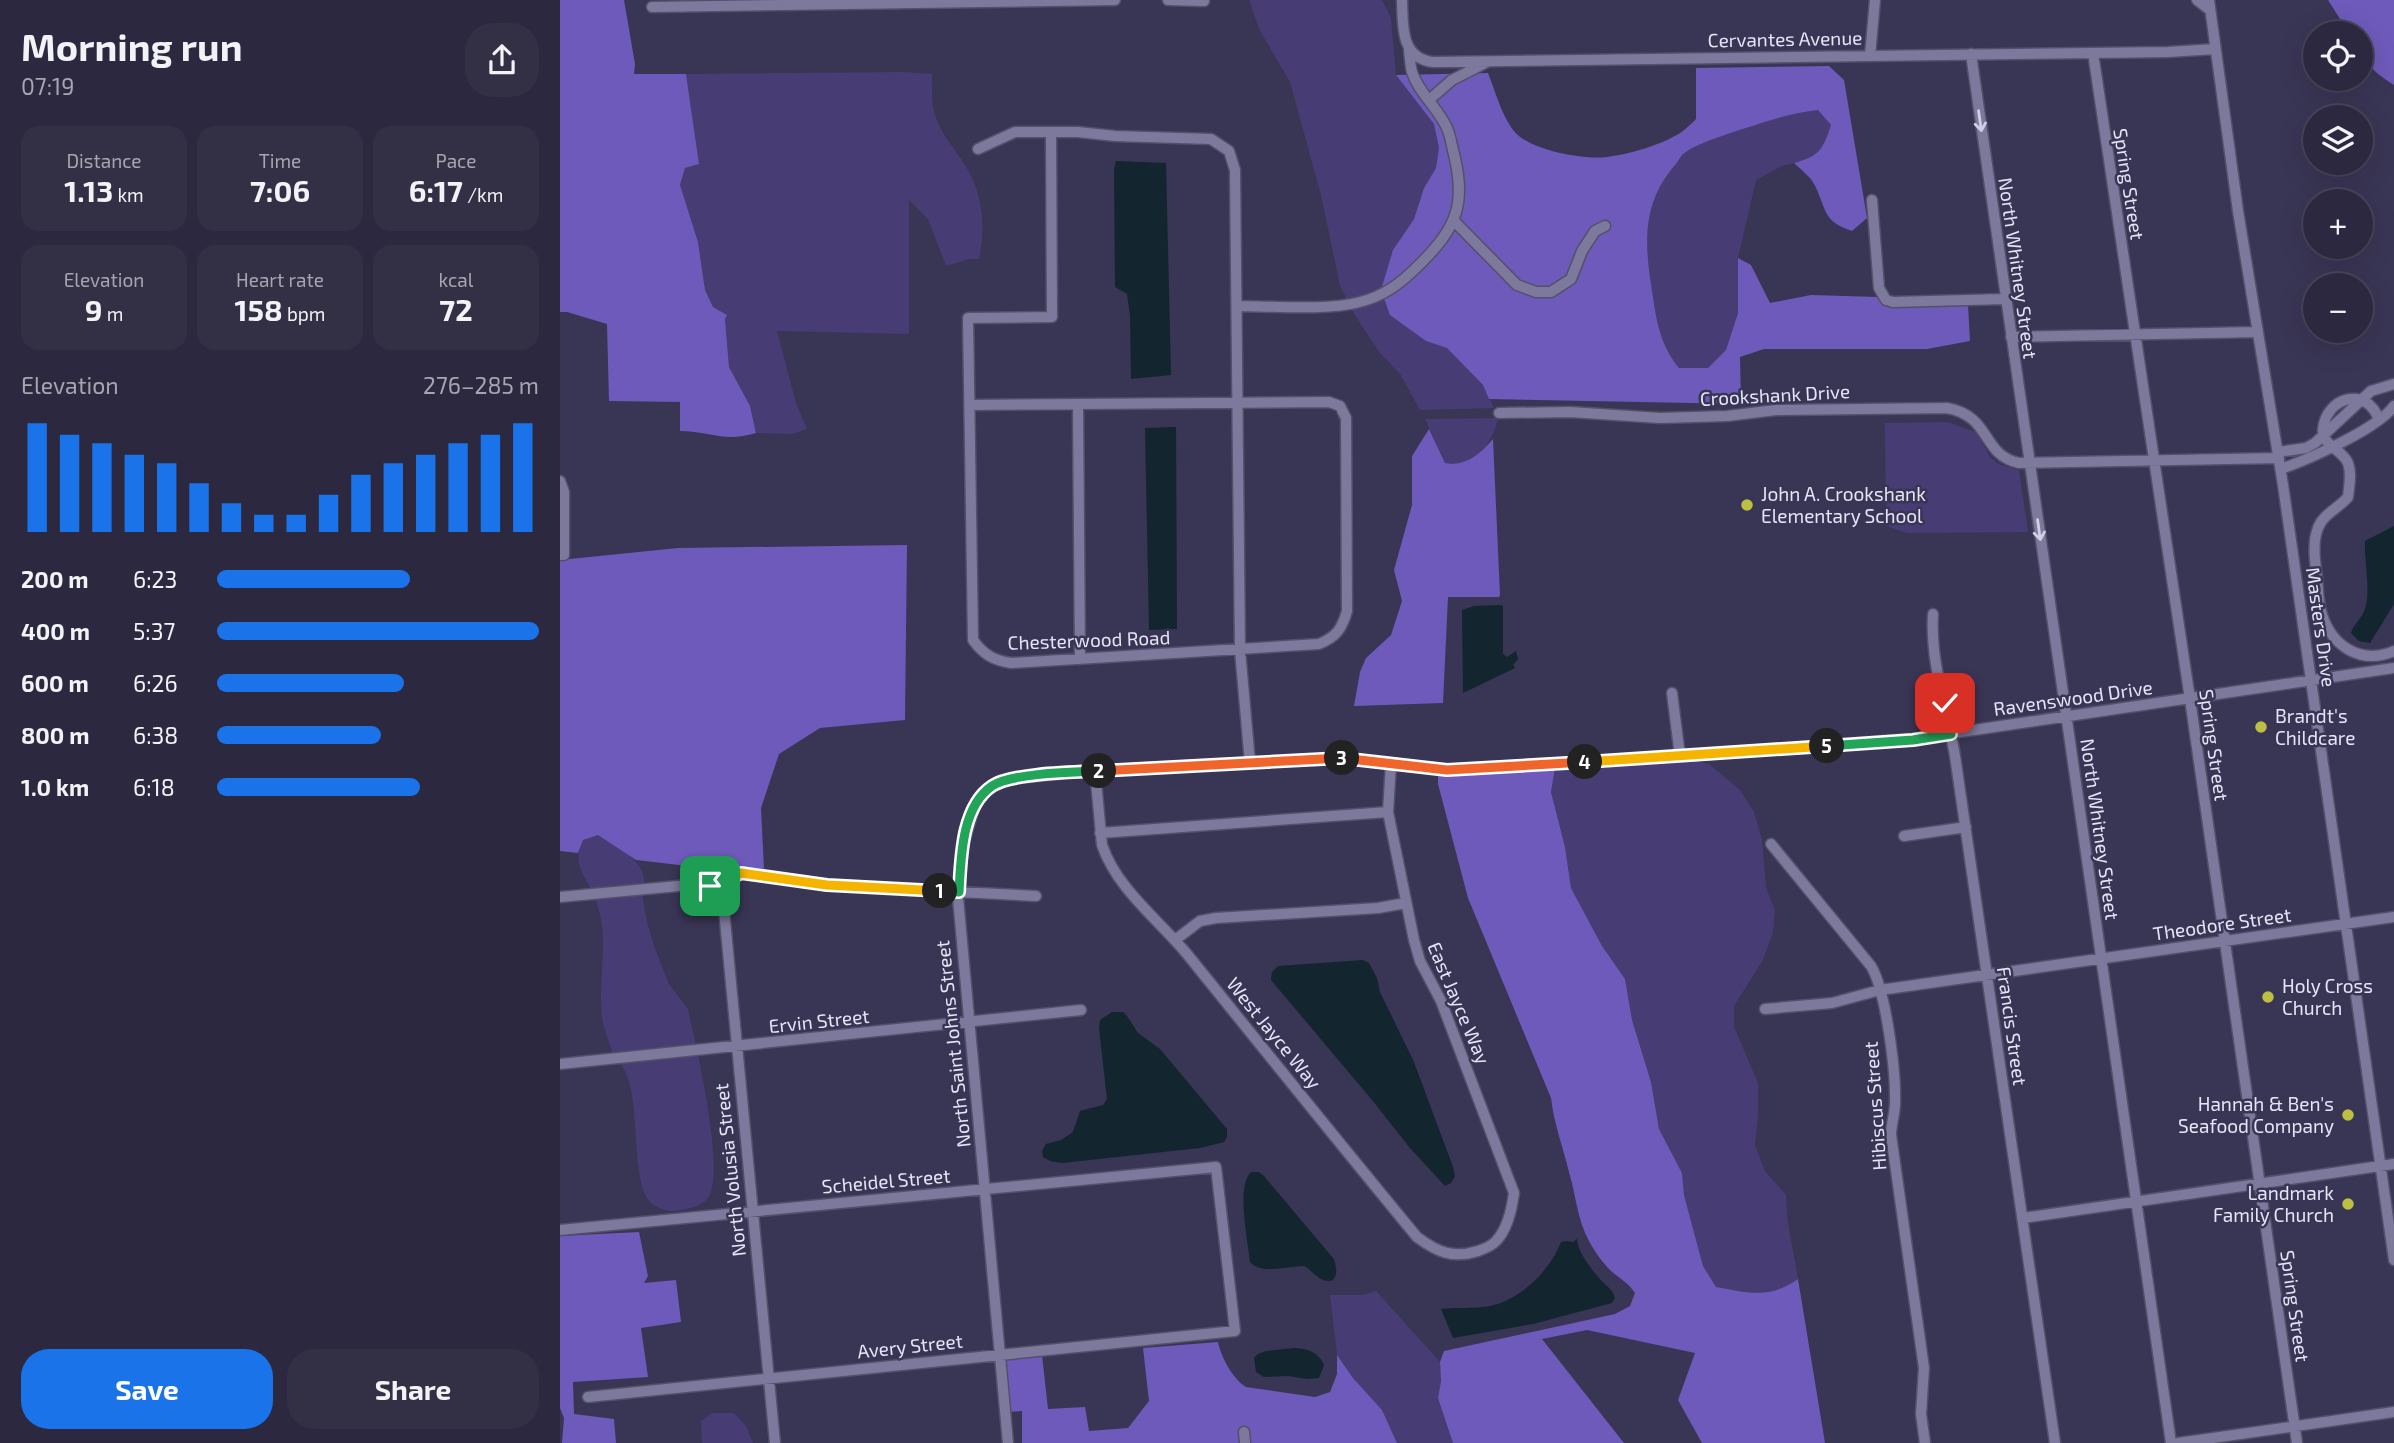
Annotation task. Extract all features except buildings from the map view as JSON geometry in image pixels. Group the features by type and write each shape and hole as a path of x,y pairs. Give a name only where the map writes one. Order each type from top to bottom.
{"street":[{"path":"652,7 689,3 1115,0"},
{"path":"1168,0 1204,1"},
{"path":"1237,306 1346,305 1381,295 1401,283 1440,244 1454,221 1460,189 1458,167 1447,126 1412,72 1404,37 1402,0"},
{"path":"1870,56 1875,0"},
{"path":"2197,0 2209,5"},
{"name":"Masters Drive","path":"2209,5 2257,332 2279,455 2394,1260"},
{"name":"Cervantes Avenue","path":"1409,50 1428,61 2168,52 2215,49"},
{"name":"Spring Street","path":"2092,53 2190,699 2297,1443"},
{"name":"North Whitney Street","path":"1971,54 2171,1443"},
{"path":"1429,100 1452,80 1490,60"},
{"path":"978,149 1015,132 1078,132 1211,139 1229,151 1236,170 1240,650 1250,763"},
{"name":"Chesterwood Road","path":"970,405 1329,402 1340,406 1346,418 1347,611 1341,629 1332,638 1319,644 1011,663 996,661 982,653 974,640 968,318 1052,317 1051,132"},
{"path":"1872,200 1879,288 1886,300 2005,299"},
{"path":"1454,221 1517,285 1536,292 1551,292 1571,279 1582,251 1595,231 1605,226"},
{"path":"2011,337 2257,332"},
{"path":"2029,463 2279,455 2306,448 2323,437 2371,391 2394,383"},
{"path":"2361,399 2376,411 2379,420"},
{"path":"1078,405 1080,659"},
{"path":"2281,469 2333,447 2379,420 2394,407"},
{"name":"Crookshank Drive","path":"1499,413 1570,412 1660,418 1727,416 1776,410 1947,408 1966,414 1977,422 1993,447 2004,458 2029,463"},
{"path":"2323,437 2347,463 2350,478 2348,497 2324,518 2318,528 2315,560 2321,612 2338,644 2349,652 2369,657 2384,656 2394,651"},
{"path":"560,481 564,492 564,555 560,555"},
{"name":"Francis Street","path":"1933,614 1936,667 1951,734 1966,827 2054,1443"},
{"name":"Ravenswood Drive","path":"959,892 961,858 975,805 985,791 1007,779 1095,771 1339,758 1447,770 1913,740 2394,668"},
{"path":"1672,693 1681,757"},
{"name":"East Jayce Way","path":"1391,764 1388,812 1420,961 1441,1001 1514,1193 1506,1224 1497,1240 1491,1244"},
{"name":"West Jayce Way","path":"1095,771 1100,833 1106,856 1121,882 1175,940 1417,1237 1432,1249 1451,1256 1467,1254 1491,1244"},
{"path":"1100,833 1388,812"},
{"path":"1904,836 1966,827"},
{"name":"Hibiscus Street","path":"1771,844 1877,975 1894,1084 1895,1107 1891,1135 1924,1368 1921,1414 1925,1443"},
{"path":"560,897 700,884 710,886 721,893 728,880 741,873 827,885 1036,896"},
{"name":"North Saint Johns Street","path":"959,892 959,919 1008,1443"},
{"name":"North Volusia Street","path":"721,893 775,1443"},
{"path":"1175,940 1200,921 1216,918 1378,908 1406,903"},
{"name":"Theodore Street","path":"1765,1010 1832,1003 1880,990 2394,917"},
{"name":"Ervin Street","path":"560,1064 1081,1010"},
{"path":"2023,1218 2394,1164"},
{"name":"Scheidel Street","path":"560,1230 1216,1167 1236,1331"},
{"name":"Avery Street","path":"588,1397 1236,1331"},
{"path":"2178,1443 2394,1412"}],"shaded area":[{"path":"560,0 624,0 635,64 634,74 686,74 699,164 685,168 680,185 698,242 705,290 713,307 727,315 725,319 729,367 750,406 756,433 726,437 680,431 680,402 609,401 607,324 560,312"},
{"path":"1249,0 1382,0 1391,18 1396,75 1434,124 1439,148 1436,168 1424,188 1414,219 1393,250 1426,341 1447,348 1483,385 1494,408 1420,410 1400,374 1380,353 1356,317 1340,286 1321,195 1290,82 1260,31"},
{"path":"2328,0 2394,0 2394,85 2373,68 2373,21 2341,21"},
{"path":"1829,66 1844,80 1867,218 1852,231 1835,223 1826,213 1812,181 1794,163 1815,154 1826,140 1831,125 1818,110 1755,125 1691,149 1665,178 1658,191 1652,206 1647,235 1655,307 1666,348 1679,368 1708,368 1726,350 1738,313 1738,258 1751,265 1770,303 1811,295 1878,297 1886,306 1893,307 1968,305 1970,341 1927,349 1764,349 1740,357 1741,404 1489,399 1483,385 1447,348 1426,341 1390,315 1381,290 1393,250 1414,219 1424,188 1436,168 1439,148 1434,124 1396,75 1488,73 1504,115 1519,136 1549,150 1597,158 1645,148 1688,127 1696,119 1696,68"},
{"path":"686,74 932,74 936,118 976,187 982,223 979,259 946,266 928,219 909,200 909,334 777,331 796,403 807,429 792,434 756,433 750,406 729,367 725,319 727,315 713,307 705,290 698,242 680,185 685,168 699,164"},
{"path":"1818,110 1831,125 1823,148 1810,159 1782,166 1756,180 1738,258 1738,313 1726,350 1708,368 1679,368 1666,348 1659,328 1647,251 1652,206 1665,178 1685,153 1715,138 1764,122"},
{"path":"1498,418 1492,437 1481,452 1466,462 1456,464 1445,463 1425,419"},
{"path":"1947,422 1976,432 1990,457 1998,464 2019,470 2028,532 1907,533 1889,527 1886,520 1885,423"},
{"path":"1429,429 1445,463 1466,461 1478,454 1493,439 1500,595 1448,597 1443,703 1354,706 1360,672 1366,658 1391,635 1402,601 1394,570 1412,505 1412,456"},
{"path":"907,545 905,720 820,728 779,754 761,808 764,870 741,868 731,871 636,860 598,835 583,840 578,853 560,851 560,560 678,548"},
{"path":"1693,760 1709,764 1740,790 1754,812 1762,840 1766,888 1775,910 1773,932 1763,960 1734,1006 1734,1027 1758,1083 1755,1145 1765,1171 1786,1195 1798,1279 1778,1290 1768,1292 1716,1287 1703,1266 1684,1195 1682,1173 1659,1129 1651,1082 1632,1020 1625,979 1602,946 1571,888 1565,847 1551,792 1555,768"},
{"path":"1555,768 1551,792 1565,847 1571,888 1602,946 1625,979 1632,1020 1651,1082 1659,1129 1682,1173 1684,1195 1703,1266 1716,1287 1739,1291 1758,1293 1778,1290 1798,1279 1825,1443 1702,1443 1678,1400 1695,1353 1587,1330 1542,1339 1624,1443 1453,1443 1438,1398 1440,1362 1444,1351 1615,1314 1630,1306 1635,1293 1605,1264 1585,1233 1551,1098 1468,898 1438,784 1438,774"},
{"path":"598,834 635,861 644,875 644,884 591,889 578,860 583,840"},
{"path":"642,894 655,949 669,984 688,1009 696,1046 613,1055 602,1018 603,943 600,913 595,899"},
{"path":"698,1055 711,1132 711,1192 705,1201 698,1205 669,1211 653,1205 644,1191 637,1156 632,1094 620,1063"},
{"path":"639,1232 648,1276 644,1283 676,1280 681,1322 641,1328 648,1377 573,1382 574,1414 614,1419 616,1443 562,1443 564,1418 560,1408 560,1236"},
{"path":"1376,1291 1440,1362 1438,1398 1453,1443 1397,1443 1382,1410 1353,1378 1337,1355 1330,1295 1363,1295"},
{"path":"1218,1342 1228,1367 1246,1387 1315,1397 1330,1392 1337,1374 1337,1355 1353,1378 1382,1410 1397,1443 1249,1443 1247,1427 1239,1428 1241,1443 1022,1443 1022,1411 1009,1412 1004,1359 1042,1355 1048,1409 1085,1407 1089,1431 1128,1428 1149,1401 1143,1348"},
{"path":"712,1413 734,1413 746,1426 753,1443 702,1443 701,1421"}],"water":[{"path":"1116,161 1166,163 1171,375 1131,379 1127,294 1115,287"},
{"path":"1176,427 1177,629 1149,630 1145,428"},
{"path":"2394,526 2394,604 2370,643 2359,641 2351,633 2367,602 2365,541"},
{"path":"1501,605 1503,654 1507,657 1516,651 1518,659 1513,665 1515,668 1463,693 1462,610 1474,606"},
{"path":"1363,960 1369,963 1377,978 1380,992 1414,1062 1453,1167 1455,1176 1451,1183 1445,1186 1410,1148 1271,980 1272,972 1278,966"},
{"path":"1112,1012 1123,1012 1138,1033 1160,1049 1227,1129 1224,1142 1200,1148 1062,1163 1043,1157 1042,1151 1046,1144 1061,1140 1073,1132 1080,1111 1103,1105 1107,1099 1099,1028 1100,1020"},
{"path":"1251,1172 1259,1172 1264,1176 1333,1258 1336,1266 1335,1278 1328,1281 1320,1279 1304,1266 1268,1269 1250,1262 1245,1228 1244,1189"},
{"path":"1577,1239 1585,1260 1612,1292 1615,1298 1612,1303 1533,1324 1453,1338 1441,1309 1490,1306 1512,1298 1542,1273 1561,1242 1573,1242"},
{"path":"1295,1348 1309,1350 1319,1357 1324,1365 1319,1378 1264,1377 1256,1372 1254,1358 1258,1354"}],"place":[{"name":"John A. Crookshank Elementary School","path":"1747,505"},
{"name":"Brandt's Childcare","path":"2261,727"},
{"name":"Holy Cross Church","path":"2268,997"},
{"name":"Hannah & Ben's Seafood Company","path":"2348,1115"},
{"name":"Landmark Family Church","path":"2348,1204"}],"route":[{"path":"710,886 721,893 725,883 741,873 827,885 959,892 963,845 975,805 985,791 1007,779 1077,772 1339,758 1447,770 1913,740 1951,734 1945,703"}]}
